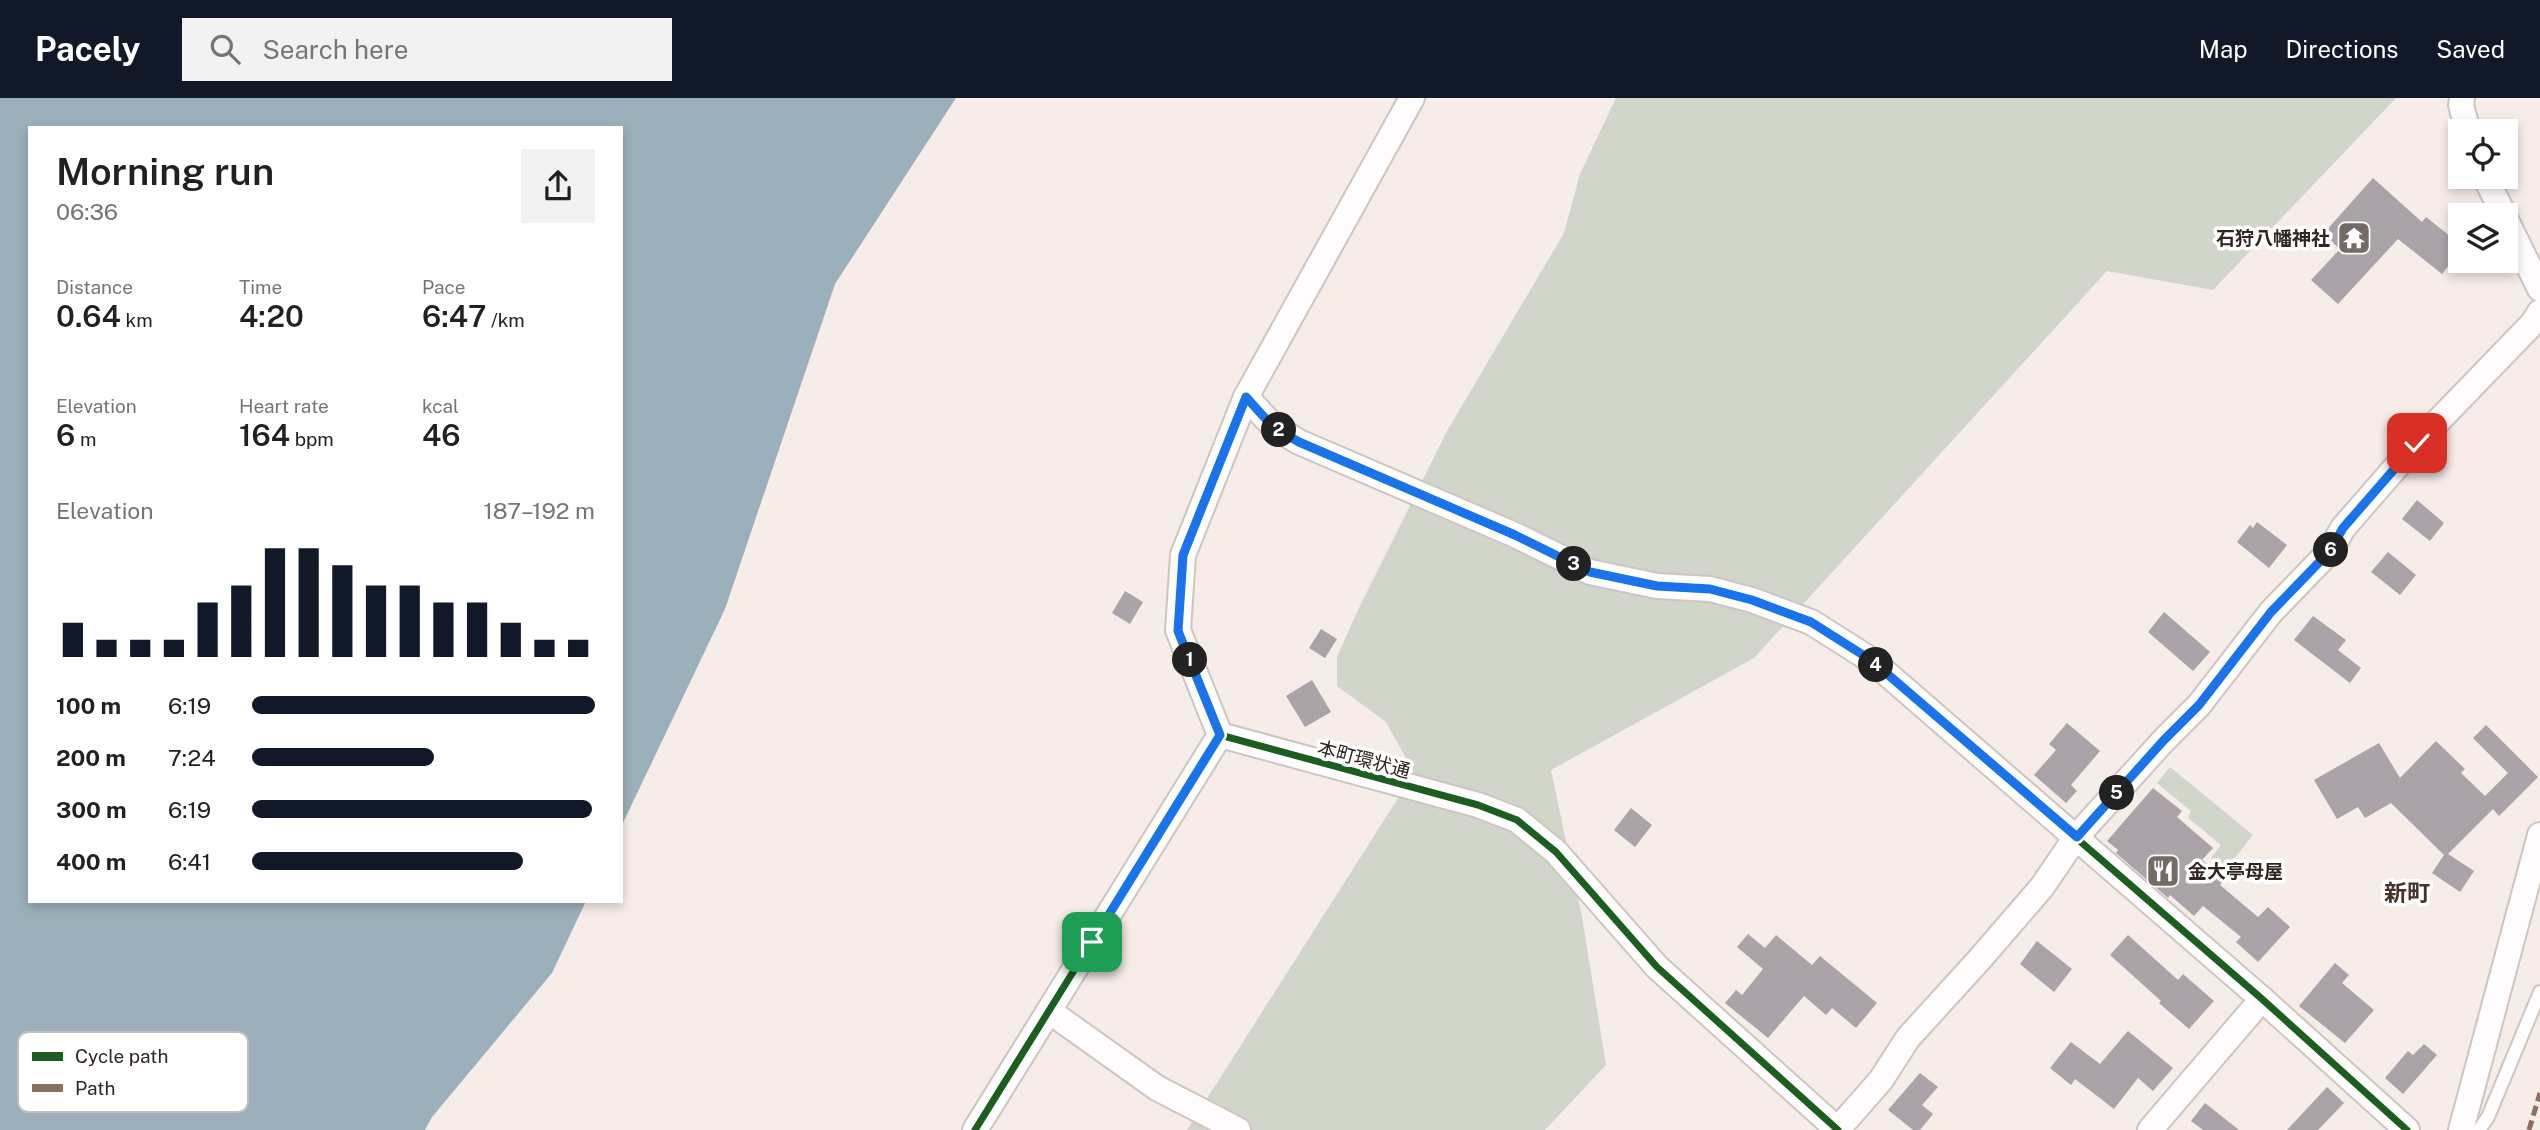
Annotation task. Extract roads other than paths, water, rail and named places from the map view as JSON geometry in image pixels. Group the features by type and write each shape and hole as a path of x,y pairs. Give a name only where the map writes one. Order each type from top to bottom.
{"street":[{"path":"975,1130 1220,735 1178,631 1183,555 1246,397 1412,98"},
{"path":"2462,98 2465,119"},
{"path":"2518,244 2540,289"},
{"path":"1838,1130 1881,1080 1908,1038 2042,887 2077,837 2199,705 2271,612 2330,551 2343,528 2417,443 2533,323 2540,312"},
{"path":"1246,397 1273,427 1299,442 1515,535 1590,572 1657,586 1710,589 1752,600 1811,622 1871,660 2262,999 2407,1130"},
{"name":"本町環状通","path":"1220,735 1478,805 1517,820 1556,852 1657,967 1838,1130"},
{"path":"2461,1130 2540,835"},
{"path":"2150,1130 2262,999"},
{"path":"1049,1011 1157,1087 1238,1130"}],"lane":[{"path":"2479,1130 2488,1117 2540,992"}],"water":[{"path":"0,98 956,98 835,284 725,609 623,823 623,126 28,126 28,903 585,903 552,973 432,1117 425,1130 0,1130"}],"place":[{"name":"石狩八幡神社","path":"2354,238"},
{"name":"金大亭母屋","path":"2163,871"}],"district":[{"name":"新町","path":"2407,892"}]}
